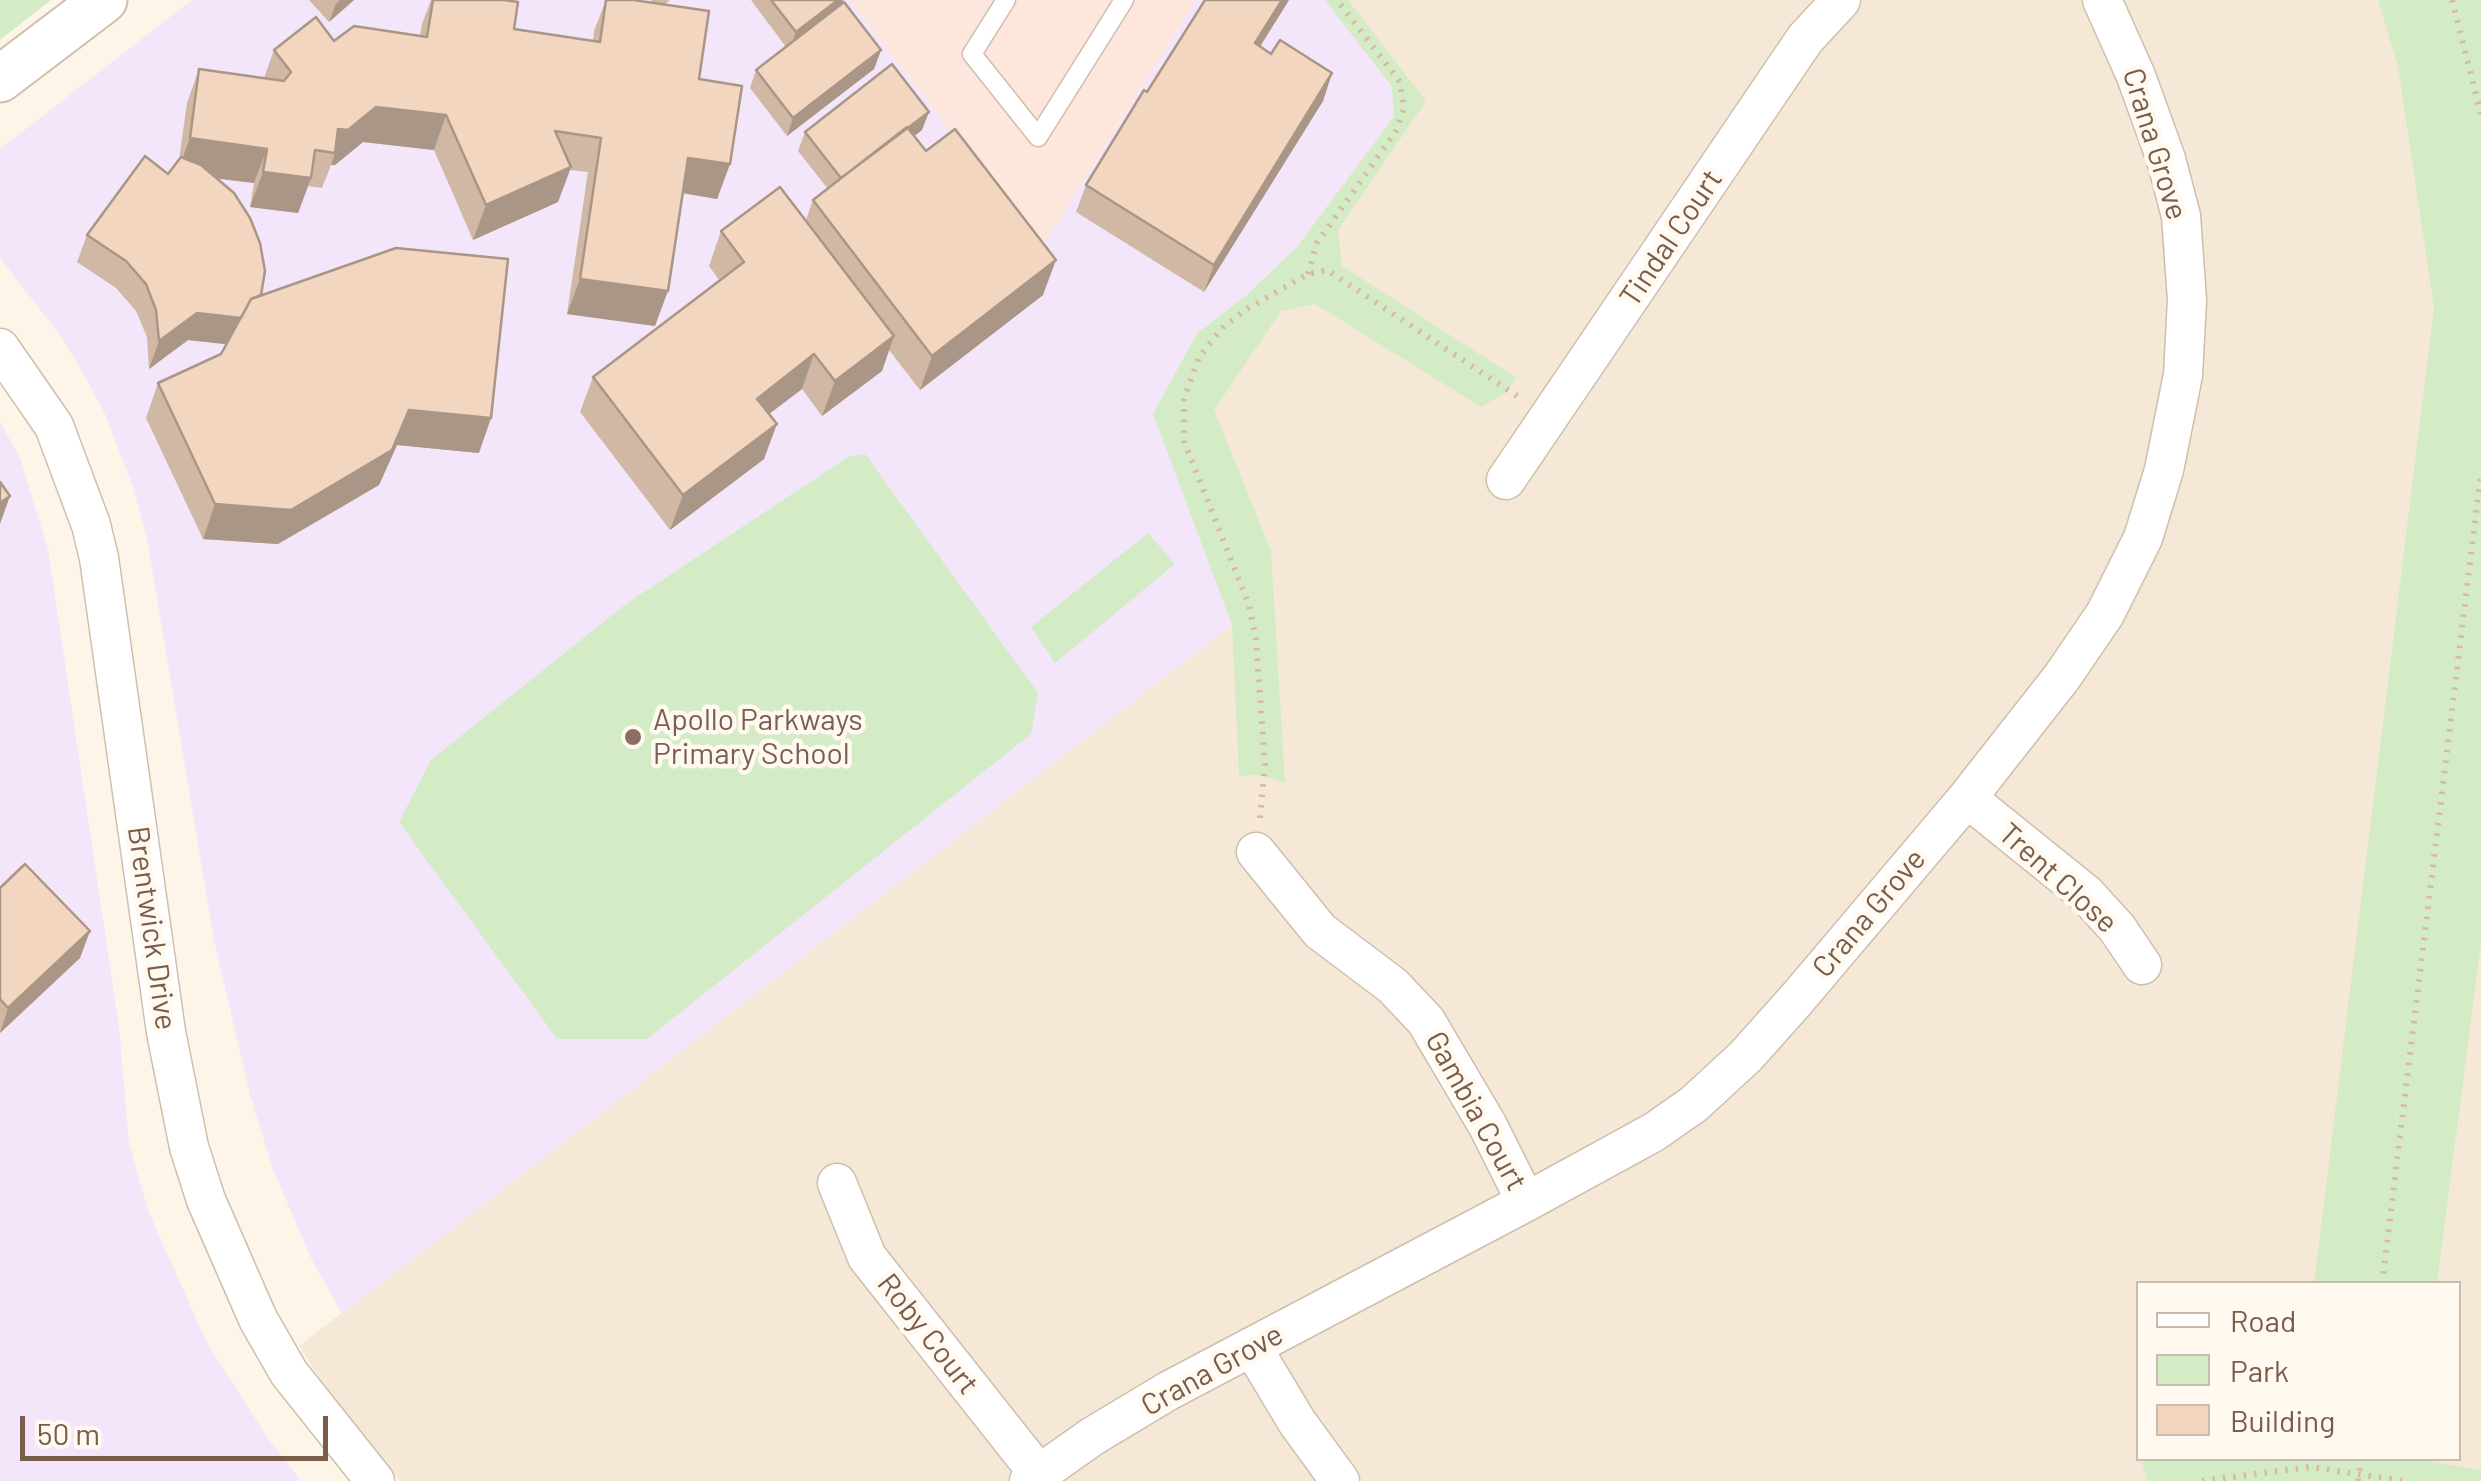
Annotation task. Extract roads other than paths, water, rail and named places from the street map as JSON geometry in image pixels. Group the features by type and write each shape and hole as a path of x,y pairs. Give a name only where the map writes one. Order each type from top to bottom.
{"street":[{"path":"0,79 104,0"},
{"name":"Tindal Court","path":"1506,480 1805,39 1841,0"},
{"name":"Crana Grove","path":"1034,1477 1168,1391 1526,1202 1654,1132 1694,1104 1746,1056 1796,1000 2062,678 2105,614 2144,538 2164,470 2184,375 2187,300 2181,216 2166,159 2136,76 2102,0"},
{"name":"Brentwick Drive","path":"0,348 54,426 91,525 166,1032 189,1147 206,1200 258,1319 290,1373 374,1481"},
{"name":"Trent Close","path":"1966,798 2086,894 2117,928 2142,965"},
{"name":"Gambia Court","path":"1256,852 1320,932 1392,986 1426,1021 1488,1126 1526,1202"},
{"name":"Roby Court","path":"838,1183 867,1257 1034,1477"},
{"path":"1252,1347 1297,1422 1340,1481"}],"lane":[{"path":"1006,0 972,54 1038,137 1124,0"}],"place":[{"name":"Apollo Parkways Primary School","path":"633,737"}]}
